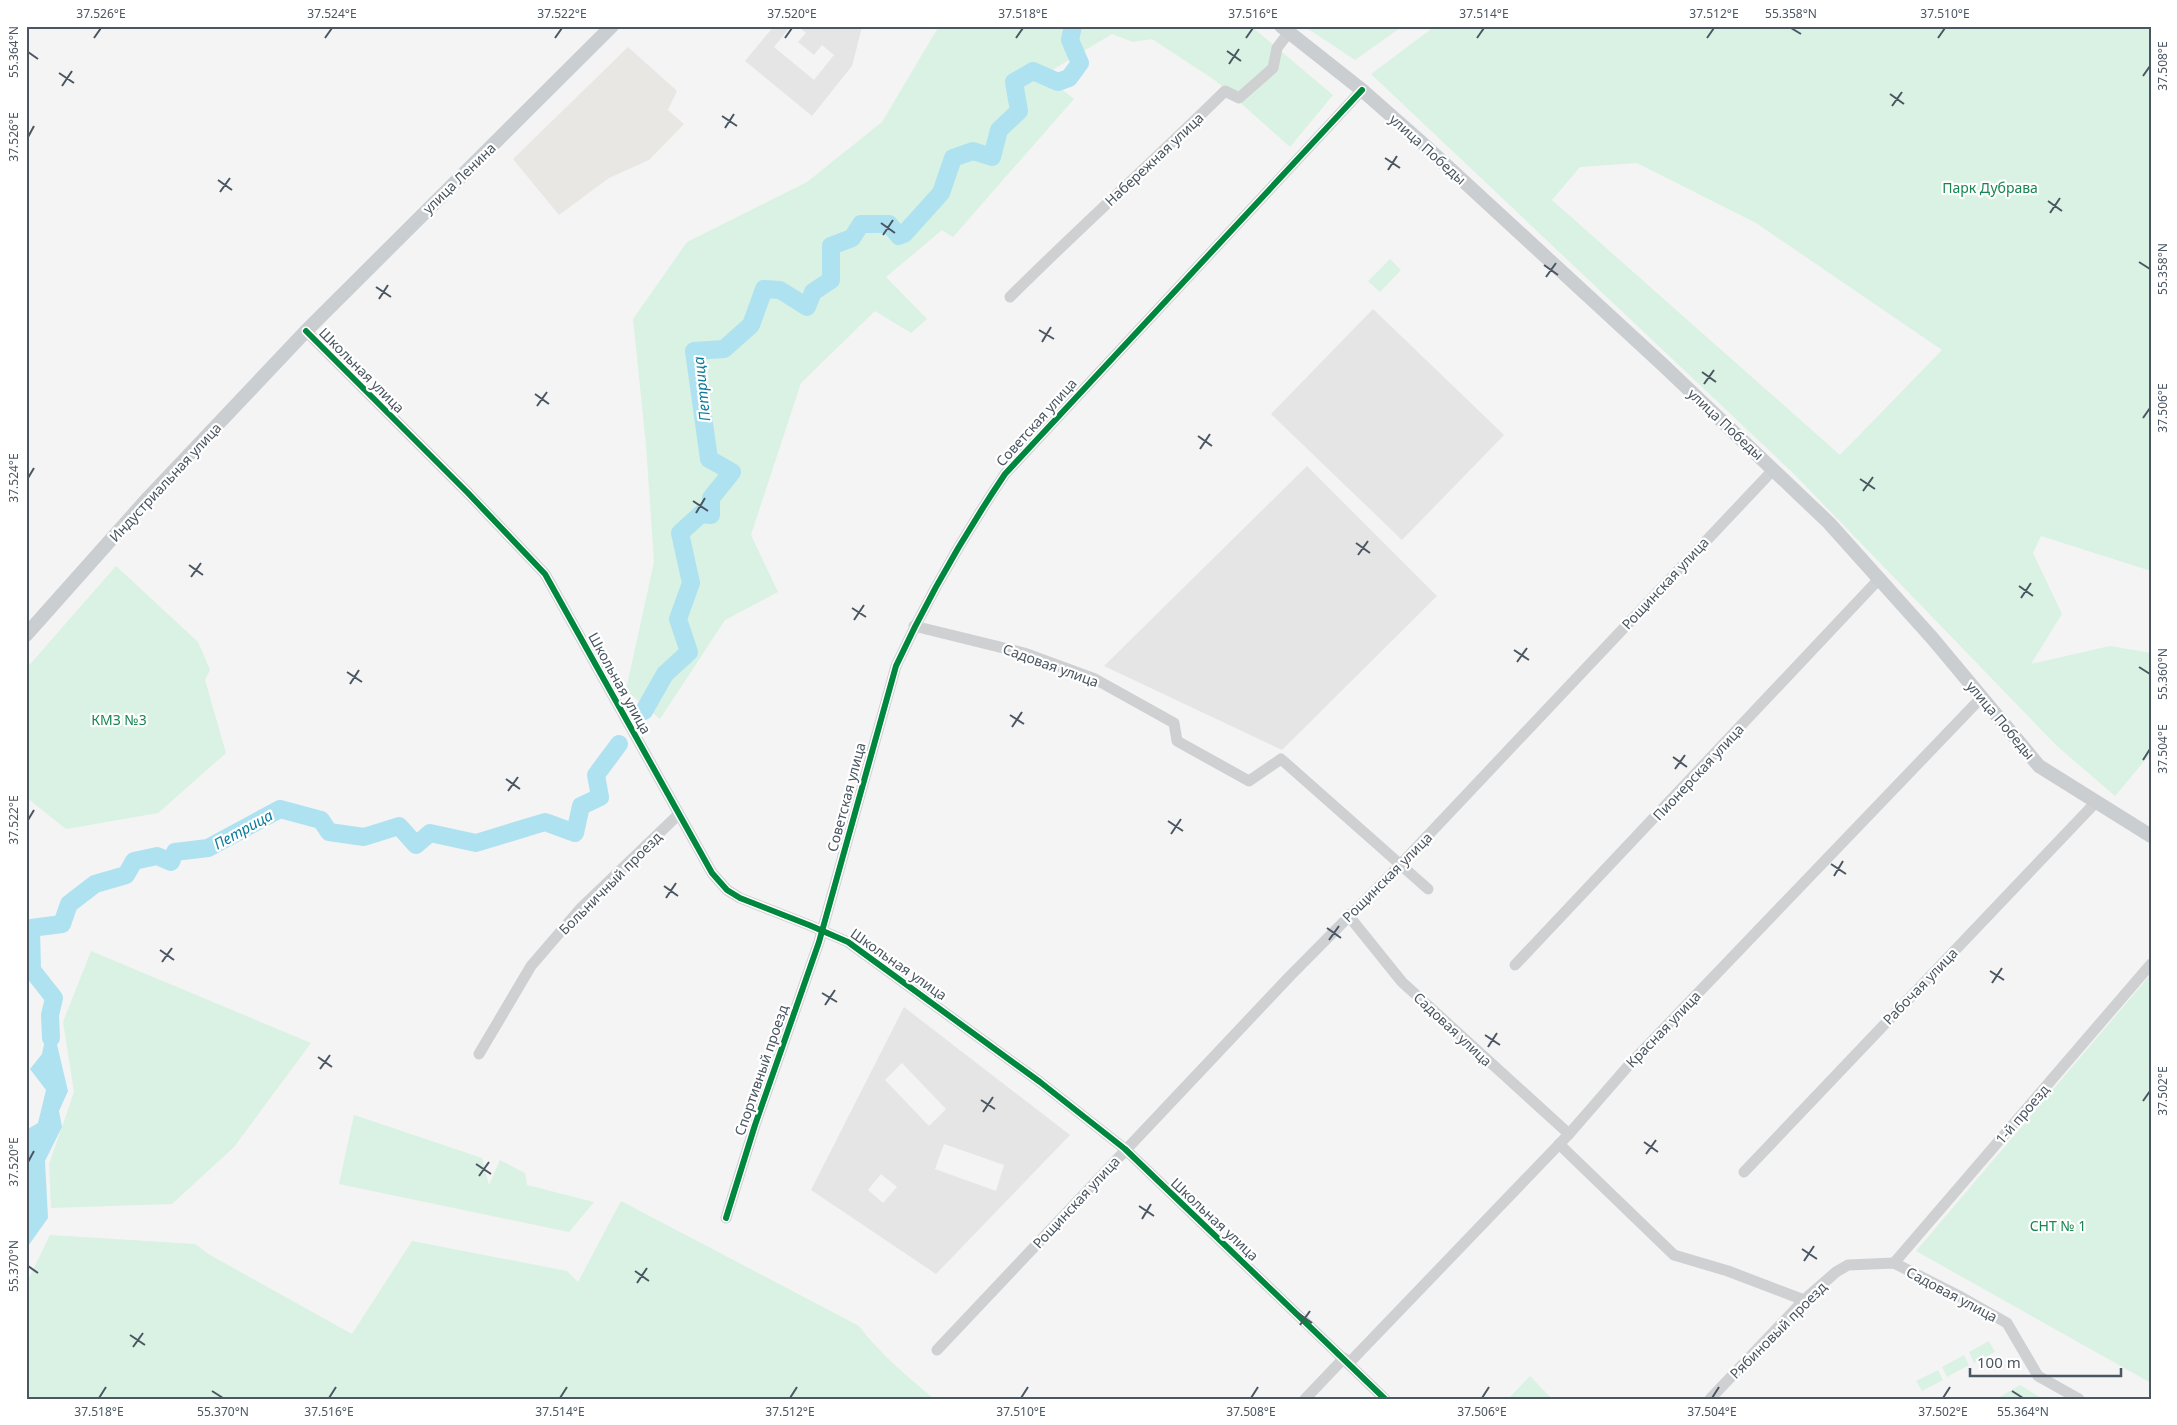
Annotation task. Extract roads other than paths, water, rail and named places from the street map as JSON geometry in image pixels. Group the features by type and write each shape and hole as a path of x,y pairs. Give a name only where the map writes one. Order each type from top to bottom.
{"main road":[{"name":"улица Ленина","path":"306,331 612,26"},
{"name":"улица Победы","path":"1285,29 1362,90 1489,203 1774,469 1829,523 1880,578 2038,766 2151,836"},
{"name":"Индустриальная улица","path":"26,635 148,498 306,331"}],"street":[{"name":"Набережная улица","path":"1010,297 1078,228 1180,136 1225,91 1238,98 1273,68 1277,48 1285,29"},
{"name":"Советская улица","path":"822,930 896,666 914,626 979,513 1005,474 1362,90"},
{"name":"Школьная улица","path":"306,331 545,574 712,873 728,890 740,898 848,942 1040,1082 1125,1150 1384,1399"},
{"name":"Рощинская улица","path":"937,1350 1348,915 1400,865 1774,469"},
{"name":"Пионерская улица","path":"1515,965 1880,578"},
{"name":"Садовая улица","path":"914,626 1024,653 1095,679 1174,723 1177,741 1249,782 1281,759 1428,889"},
{"name":"Красная улица","path":"1305,1399 1346,1361 1569,1134 1629,1065 1981,698"},
{"name":"Рабочая улица","path":"1744,1172 2097,801"},
{"name":"Больничный проезд","path":"479,1054 531,966 580,909 679,814"},
{"name":"Садовая улица","path":"1348,915 1402,982 1569,1134"},
{"name":"Спортивный проезд","path":"726,1218 755,1125 822,930"},
{"name":"1-й проезд","path":"1894,1263 2151,964"},
{"path":"1559,1144 1674,1255 1728,1271 1804,1300"},
{"name":"Садовая улица","path":"1848,1265 1894,1263 2007,1323 2038,1376 2079,1399"},
{"name":"Рябиновый проезд","path":"1710,1399 1804,1300 1836,1272 1848,1265"}],"water":[{"path":"50,1015 68,1091 59,1111 62,1127 45,1161 48,1218 26,1249 26,1130 38,1123 46,1090 30,1069 42,1054"}],"waterway":[{"name":"Петрица","path":"644,711 665,674 689,652 678,619 691,583 680,533 701,514 711,515 711,498 732,472 709,459 694,351 724,349 751,325 764,289 780,290 807,307 813,292 831,280 831,246 852,238 861,224 889,224 899,236 904,234 941,193 953,158 973,151 992,157 999,130 1019,111 1014,82 1033,71 1058,82 1069,78 1080,63 1070,40 1073,26"},
{"name":"Петрица","path":"51,1038 50,1015 54,998 32,970 31,928 62,924 69,904 95,884 126,875 134,861 157,856 171,862 175,852 208,848 280,809 321,820 329,832 364,837 399,826 416,845 430,833 476,843 545,822 575,833 581,806 600,797 596,775 619,744"}],"park label":[{"name":"Парк Дубрава","path":"1990,187"},
{"name":"КМЗ №3","path":"119,719"},
{"name":"СНТ № 1","path":"2058,1225"}]}
